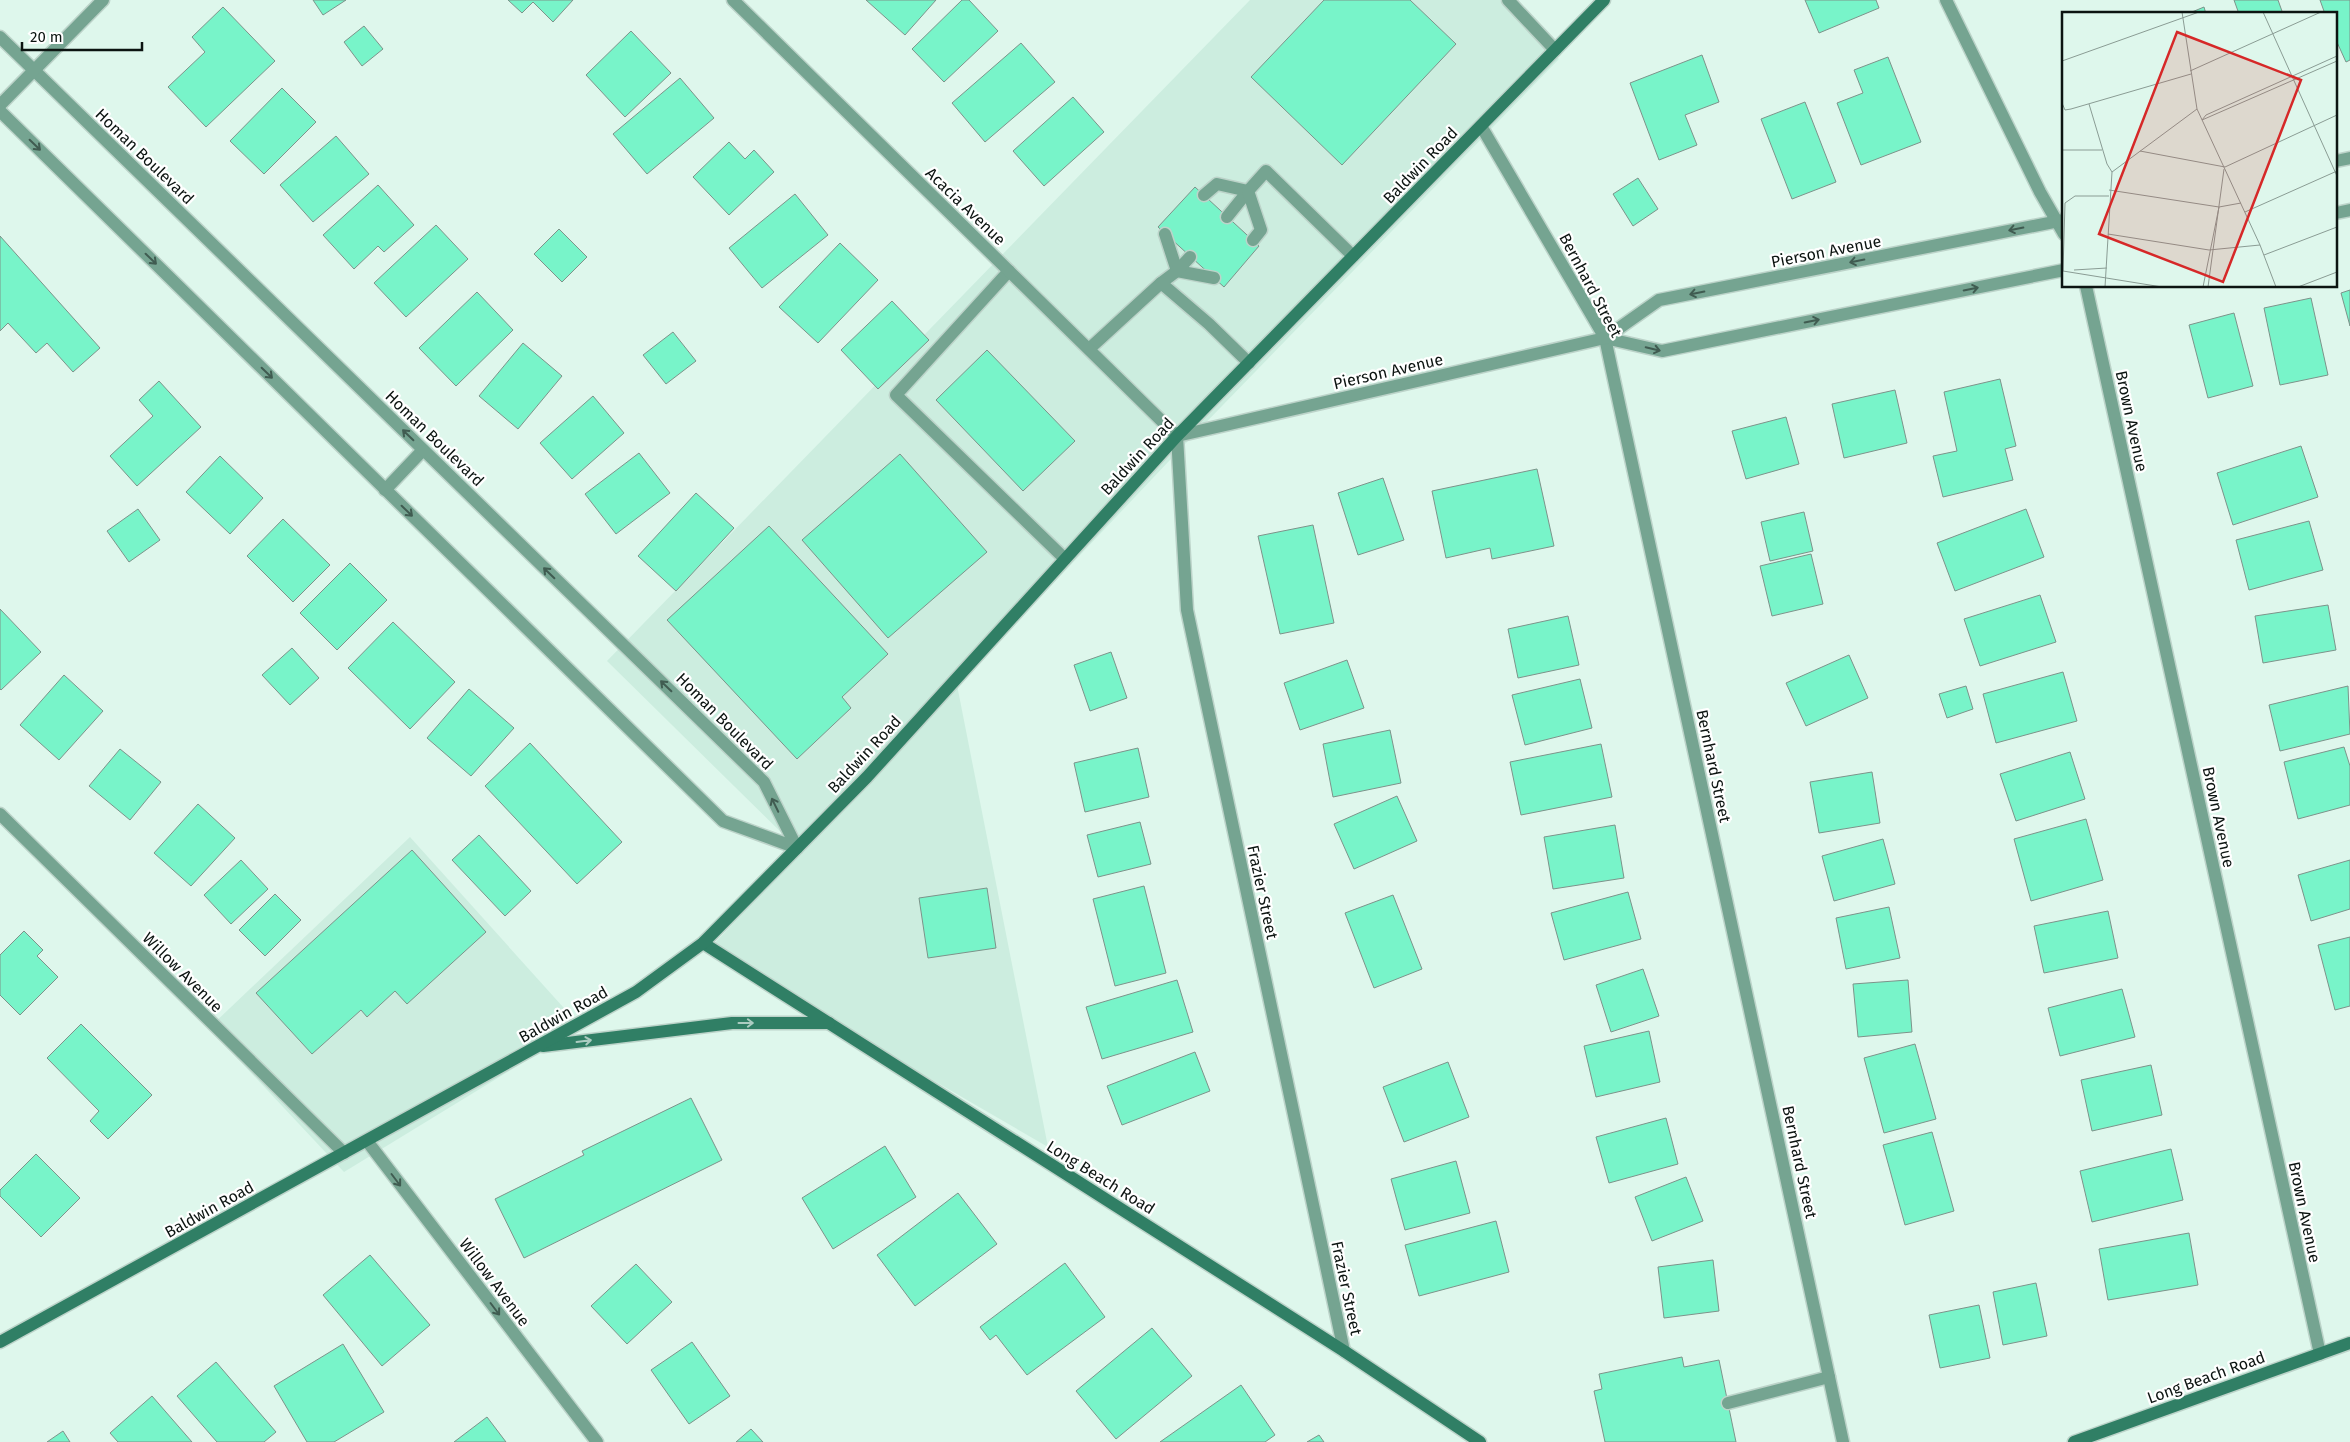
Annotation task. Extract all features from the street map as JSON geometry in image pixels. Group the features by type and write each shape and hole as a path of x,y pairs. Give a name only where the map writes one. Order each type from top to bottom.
{"main road":[{"name":"Baldwin Road","path":"0,1342 636,992 703,943 866,777 1177,436 1604,0"},
{"name":"Long Beach Road","path":"703,943 1344,1351 1480,1442"},
{"path":"536,1047 732,1023 829,1023"},
{"name":"Long Beach Road","path":"2074,1442 2350,1343"}],"street":[{"path":"0,105 103,0"},
{"name":"Acacia Avenue","path":"733,0 1177,436"},
{"path":"1508,0 1555,50"},
{"path":"1946,0 2040,192 2060,220"},
{"name":"Homan Boulevard","path":"0,37 764,782 797,848"},
{"path":"0,111 723,821 797,848"},
{"name":"Bernhard Street","path":"1481,126 1605,338 1843,1442"},
{"path":"1227,217 1266,171 1353,256"},
{"path":"1204,195 1216,184 1248,191"},
{"path":"1248,191 1261,230 1253,240"},
{"name":"Pierson Avenue","path":"1177,436 1605,338 1659,300 2060,220"},
{"path":"1165,234 1177,271"},
{"path":"1089,349 1161,283 1177,271 1190,257"},
{"name":"Pierson Avenue","path":"1605,338 1662,351 2062,270"},
{"path":"1009,271 896,394 1065,559"},
{"path":"1177,271 1214,278"},
{"path":"1161,283 1209,324 1249,363"},
{"name":"Brown Avenue","path":"2086,288 2320,1354"},
{"name":"Frazier Street","path":"1177,436 1187,610 1344,1351"},
{"path":"385,490 423,450"},
{"name":"Willow Avenue","path":"0,814 344,1154"},
{"name":"Willow Avenue","path":"367,1141 597,1442"},
{"path":"1728,1403 1829,1377"}],"shaded area":[{"path":"1250,0 1500,0 1559,59 1187,442 957,685 1048,1147 708,950 801,852 607,661"},
{"path":"410,837 581,1027 344,1172 209,1028"}],"building":[{"path":"313,0 346,0 323,15"},
{"path":"508,0 573,0 553,22 533,2 522,13"},
{"path":"866,0 936,0 905,35"},
{"path":"962,0 969,0 998,31 944,82 912,49"},
{"path":"1324,0 1410,0 1456,44 1342,165 1251,77"},
{"path":"1805,0 1876,0 1879,8 1819,33"},
{"path":"2234,0 2278,0 2282,12 2238,12"},
{"path":"2320,0 2350,0 2350,60 2346,62 2338,44 2338,12 2324,12"},
{"path":"223,7 275,61 206,127 168,87 205,52 192,37"},
{"path":"2204,7 2205,12 2192,12"},
{"path":"364,26 383,49 362,66 344,42"},
{"path":"631,31 671,73 625,117 586,75"},
{"path":"1021,43 1055,82 985,142 952,103"},
{"path":"1702,55 1719,102 1685,115 1697,145 1659,160 1630,83"},
{"path":"1888,57 1921,142 1861,165 1837,103 1863,93 1854,70"},
{"path":"680,78 714,118 647,174 613,134"},
{"path":"282,88 316,122 264,174 230,141"},
{"path":"1073,97 1104,132 1044,186 1013,151"},
{"path":"1805,102 1836,182 1792,199 1761,119"},
{"path":"336,136 369,174 313,222 280,185"},
{"path":"729,142 745,159 754,150 774,172 729,215 693,177"},
{"path":"1638,178 1658,209 1633,226 1613,194"},
{"path":"378,185 414,225 384,252 378,246 354,269 323,235"},
{"path":"1195,187 1259,246 1224,287 1158,227"},
{"path":"795,194 828,235 762,288 729,248"},
{"path":"436,225 468,259 406,317 374,283"},
{"path":"559,229 587,257 562,282 534,254"},
{"path":"0,236 100,348 73,372 47,343 36,353 8,323 0,331"},
{"path":"840,243 878,280 818,343 779,307"},
{"path":"2350,290 2350,326 2341,293"},
{"path":"477,292 513,330 456,386 419,348"},
{"path":"2311,298 2328,375 2280,385 2264,308"},
{"path":"892,301 929,340 878,389 841,350"},
{"path":"2234,313 2253,386 2208,398 2189,325"},
{"path":"673,332 696,361 666,384 643,355"},
{"path":"523,343 562,376 518,429 479,396"},
{"path":"987,350 1075,441 1023,491 936,400"},
{"path":"2000,379 2016,446 2005,449 2013,480 1943,497 1933,456 1957,451 1944,392"},
{"path":"159,381 201,427 137,486 110,456 153,416 139,400"},
{"path":"1895,390 1907,443 1844,458 1832,404"},
{"path":"593,396 624,433 572,479 540,443"},
{"path":"1786,417 1799,464 1746,479 1732,431"},
{"path":"2301,446 2318,497 2233,525 2217,473"},
{"path":"639,453 670,493 616,534 585,494"},
{"path":"900,454 987,552 888,638 802,540"},
{"path":"220,456 263,498 230,534 186,492"},
{"path":"1537,469 1554,546 1492,559 1490,548 1446,558 1432,491"},
{"path":"1383,478 1404,540 1358,555 1338,493"},
{"path":"696,493 734,528 676,591 638,556"},
{"path":"138,509 160,540 129,562 107,531"},
{"path":"2026,509 2044,557 1955,591 1937,543"},
{"path":"1804,512 1813,551 1770,561 1761,522"},
{"path":"283,519 330,565 293,602 247,556"},
{"path":"2309,521 2323,570 2249,590 2236,540"},
{"path":"1313,525 1334,623 1280,634 1258,536"},
{"path":"769,526 888,654 842,697 851,708 797,759 667,620"},
{"path":"1811,554 1823,604 1772,616 1760,566"},
{"path":"350,563 387,600 337,650 300,613"},
{"path":"2040,595 2056,642 1980,666 1964,619"},
{"path":"2328,605 2336,650 2263,663 2255,616"},
{"path":"0,609 41,652 1,690 0,689"},
{"path":"1568,616 1579,665 1518,678 1508,629"},
{"path":"393,622 455,682 410,729 348,668"},
{"path":"292,648 319,678 290,705 262,675"},
{"path":"1111,652 1127,698 1090,711 1074,665"},
{"path":"1849,655 1868,698 1806,726 1786,683"},
{"path":"1347,660 1364,708 1300,730 1284,683"},
{"path":"2063,672 2077,721 1996,743 1983,694"},
{"path":"64,675 103,711 59,760 20,725"},
{"path":"1580,679 1592,728 1525,745 1512,695"},
{"path":"1966,686 1973,709 1947,718 1939,694"},
{"path":"2348,686 2350,734 2280,751 2269,705"},
{"path":"469,689 514,728 471,776 427,738"},
{"path":"1390,730 1401,783 1333,797 1323,744"},
{"path":"530,743 622,842 577,884 485,786"},
{"path":"1601,744 1612,797 1521,815 1510,762"},
{"path":"2344,747 2350,766 2350,805 2298,819 2284,762"},
{"path":"1138,748 1149,797 1085,812 1074,763"},
{"path":"120,749 161,782 130,820 89,786"},
{"path":"2070,752 2085,799 2016,821 2000,774"},
{"path":"1872,772 1880,823 1819,833 1810,782"},
{"path":"1397,796 1417,841 1354,869 1334,824"},
{"path":"198,804 235,838 191,886 154,853"},
{"path":"2086,819 2103,880 2031,901 2014,839"},
{"path":"1140,822 1151,864 1098,877 1087,835"},
{"path":"1615,825 1624,878 1553,889 1544,837"},
{"path":"479,835 531,891 505,916 452,860"},
{"path":"1883,839 1895,884 1834,901 1822,856"},
{"path":"412,850 486,932 407,1004 395,991 367,1017 361,1010 312,1054 256,993"},
{"path":"241,860 268,889 231,924 204,895"},
{"path":"2350,860 2350,909 2311,921 2298,875"},
{"path":"1144,886 1166,973 1115,986 1093,899"},
{"path":"987,888 996,948 928,958 919,898"},
{"path":"1628,892 1641,939 1564,960 1551,913"},
{"path":"275,894 301,920 265,956 239,930"},
{"path":"1393,895 1422,969 1374,988 1345,913"},
{"path":"1889,907 1900,958 1846,969 1836,918"},
{"path":"2108,911 2118,958 2044,973 2034,926"},
{"path":"24,931 43,950 37,956 58,977 20,1015 0,995 0,955"},
{"path":"2350,937 2350,1006 2335,1010 2318,945"},
{"path":"1643,969 1659,1016 1611,1032 1596,985"},
{"path":"1177,980 1193,1032 1102,1059 1086,1007"},
{"path":"1908,980 1912,1032 1858,1037 1853,984"},
{"path":"2122,989 2135,1037 2060,1056 2048,1008"},
{"path":"81,1024 152,1095 108,1139 90,1121 99,1111 47,1058"},
{"path":"1649,1031 1660,1082 1596,1097 1584,1046"},
{"path":"1915,1044 1936,1119 1884,1133 1864,1058"},
{"path":"1195,1052 1210,1091 1122,1125 1107,1086"},
{"path":"1448,1062 1469,1117 1404,1142 1383,1087"},
{"path":"2151,1065 2162,1115 2092,1131 2081,1080"},
{"path":"691,1098 722,1160 524,1258 495,1199 584,1155 582,1151"},
{"path":"1666,1118 1678,1164 1609,1183 1596,1137"},
{"path":"1932,1132 1954,1211 1905,1225 1883,1145"},
{"path":"885,1146 916,1197 833,1249 802,1198"},
{"path":"2171,1149 2183,1200 2092,1222 2080,1171"},
{"path":"36,1154 80,1198 41,1237 0,1196 0,1190"},
{"path":"1456,1161 1470,1213 1405,1230 1391,1179"},
{"path":"1686,1177 1703,1221 1652,1241 1635,1197"},
{"path":"958,1193 997,1244 915,1306 877,1255"},
{"path":"1496,1221 1509,1272 1419,1296 1405,1245"},
{"path":"2189,1233 2198,1285 2108,1300 2099,1249"},
{"path":"370,1255 430,1325 382,1366 323,1295"},
{"path":"1713,1260 1719,1311 1664,1318 1658,1267"},
{"path":"1065,1263 1105,1317 1027,1375 996,1335 990,1340 980,1327"},
{"path":"636,1264 672,1302 627,1344 591,1306"},
{"path":"2036,1283 2047,1336 2003,1345 1993,1292"},
{"path":"1979,1305 1990,1358 1940,1368 1929,1315"},
{"path":"1152,1328 1192,1376 1116,1439 1076,1391"},
{"path":"692,1342 730,1396 689,1424 651,1370"},
{"path":"343,1344 384,1412 334,1442 307,1442 274,1386"},
{"path":"1682,1357 1684,1367 1719,1360 1736,1442 1605,1442 1594,1391 1602,1389 1599,1374"},
{"path":"216,1362 276,1432 264,1442 217,1442 177,1396"},
{"path":"1241,1385 1275,1435 1265,1442 1160,1442"},
{"path":"152,1396 192,1442 118,1442 110,1433"},
{"path":"487,1417 506,1442 454,1442"},
{"path":"751,1429 763,1442 736,1442"},
{"path":"63,1431 70,1442 47,1442"},
{"path":"1319,1435 1324,1442 1307,1442"}]}
